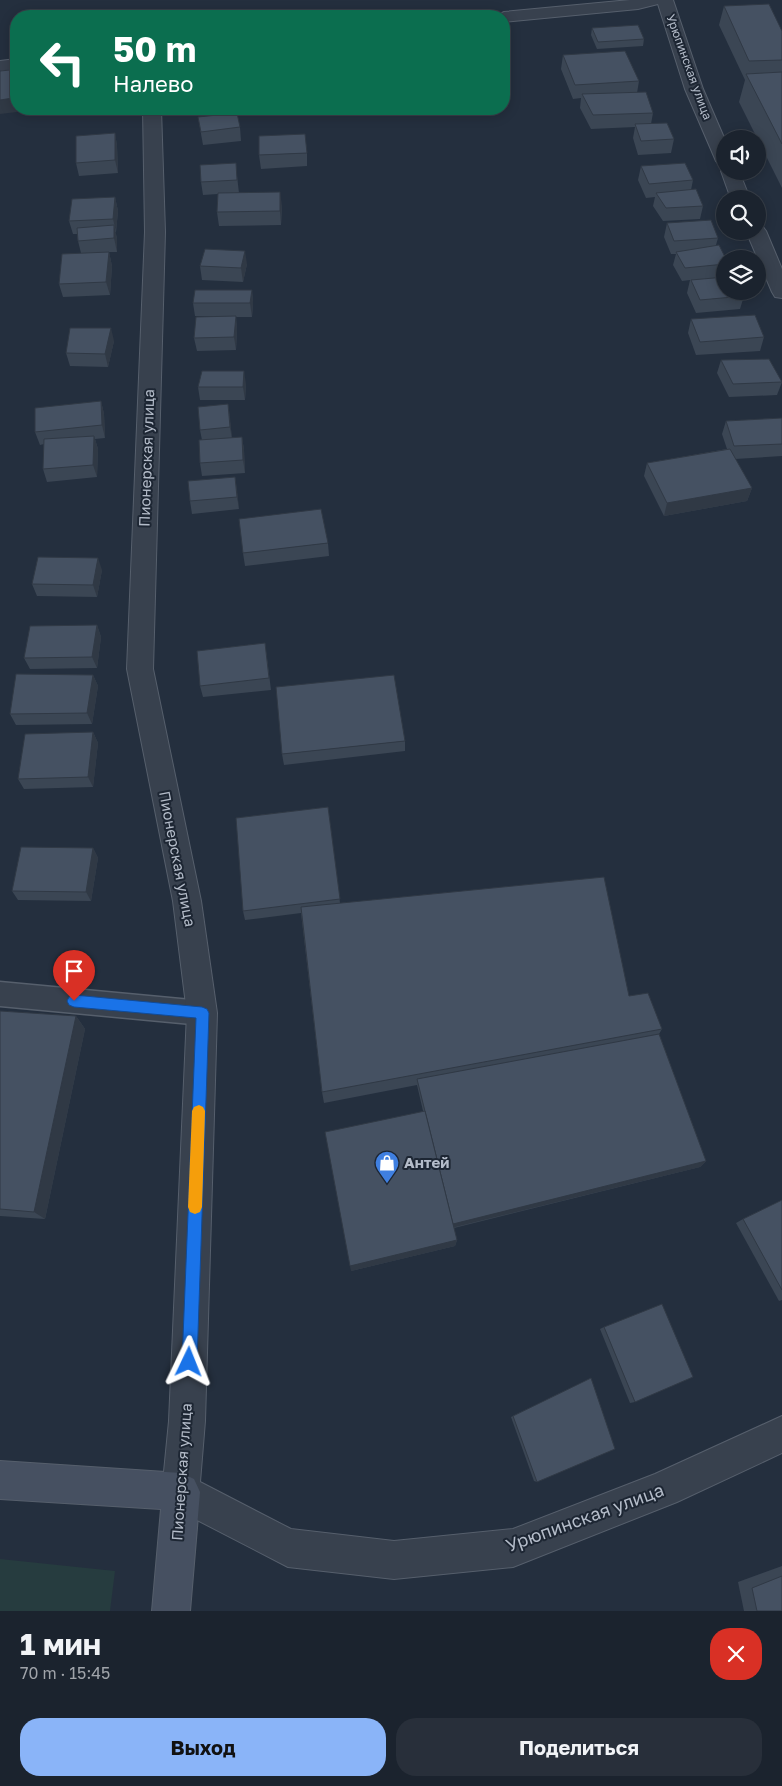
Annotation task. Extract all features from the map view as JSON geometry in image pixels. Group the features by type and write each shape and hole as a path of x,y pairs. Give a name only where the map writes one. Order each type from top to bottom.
{"street":[{"path":"510,16 638,4 657,0"},
{"name":"Урюпинская улица","path":"665,0 694,89 716,140"},
{"name":"Пионерская улица","path":"152,115 155,232 140,669 187,901 202,1013 187,1421 171,1611"},
{"path":"760,240 782,292"},
{"name":"Урюпинская улица","path":"181,1492 288,1548 394,1560 513,1548 664,1489 782,1434"},
{"path":"0,1480 181,1492"}],"lane":[{"path":"0,994 202,1013"}],"green space":[{"path":"0,1559 115,1571 110,1611 0,1611"}],"building":[{"path":"769,4 782,31 782,60 749,61 724,6"},
{"path":"638,25 644,39 598,42 592,28"},
{"path":"625,51 639,81 575,85 563,55"},
{"path":"10,70 10,98 0,100 0,71"},
{"path":"782,72 782,144 746,74"},
{"path":"646,92 653,113 593,115 582,94"},
{"path":"237,115 240,127 201,132 198,117"},
{"path":"667,123 674,139 641,141 635,124"},
{"path":"115,133 115,160 76,163 76,136"},
{"path":"305,134 307,153 259,155 259,136"},
{"path":"236,163 237,180 201,182 200,165"},
{"path":"685,163 693,180 649,184 641,166"},
{"path":"696,189 703,206 666,208 656,193"},
{"path":"280,192 280,211 217,212 218,193"},
{"path":"115,197 113,219 69,221 72,199"},
{"path":"711,220 716,238 674,241 667,223"},
{"path":"114,225 114,238 78,241 77,228"},
{"path":"719,245 722,250 716,250 716,265 685,268 676,252"},
{"path":"205,249 245,251 241,268 200,266"},
{"path":"109,252 106,282 59,284 62,254"},
{"path":"716,278 716,299 700,300 691,280"},
{"path":"195,290 252,290 250,303 193,303"},
{"path":"755,315 764,337 700,342 691,319"},
{"path":"236,316 234,337 194,338 196,317"},
{"path":"70,328 111,328 105,354 66,353"},
{"path":"769,359 782,382 733,384 721,360"},
{"path":"202,371 244,371 243,387 198,387"},
{"path":"101,401 102,425 35,432 35,408"},
{"path":"228,404 230,427 200,430 198,407"},
{"path":"782,418 782,444 734,446 726,421"},
{"path":"94,436 93,465 43,469 44,439"},
{"path":"242,437 243,460 200,463 199,440"},
{"path":"730,449 752,488 667,503 647,463"},
{"path":"235,477 237,497 190,501 188,481"},
{"path":"321,509 328,543 243,553 239,519"},
{"path":"38,557 98,558 93,585 32,584"},
{"path":"97,625 92,657 24,658 30,626"},
{"path":"265,643 269,678 200,686 197,651"},
{"path":"16,674 93,675 87,713 10,714"},
{"path":"394,675 405,741 282,754 276,687"},
{"path":"93,732 88,777 18,779 25,734"},
{"path":"328,807 340,899 243,911 236,818"},
{"path":"21,847 93,848 86,892 12,891"},
{"path":"604,877 629,996 648,993 662,1029 322,1092 301,907"},
{"path":"0,1011 76,1016 34,1212 0,1209"},
{"path":"659,1034 706,1161 453,1224 417,1079"},
{"name":"Антей","path":"425,1111 457,1240 350,1266 325,1132"},
{"path":"782,1200 782,1290 743,1219"},
{"path":"662,1304 693,1377 635,1402 604,1327"},
{"path":"591,1378 615,1449 537,1482 513,1416"},
{"path":"782,1576 782,1611 757,1611 752,1588"}],"slow traffic":[{"path":"195,1207 199,1111"}],"place":[{"name":"Антей","path":"387,1184"}],"route":[{"path":"74,1001 202,1013 189,1362"}]}
